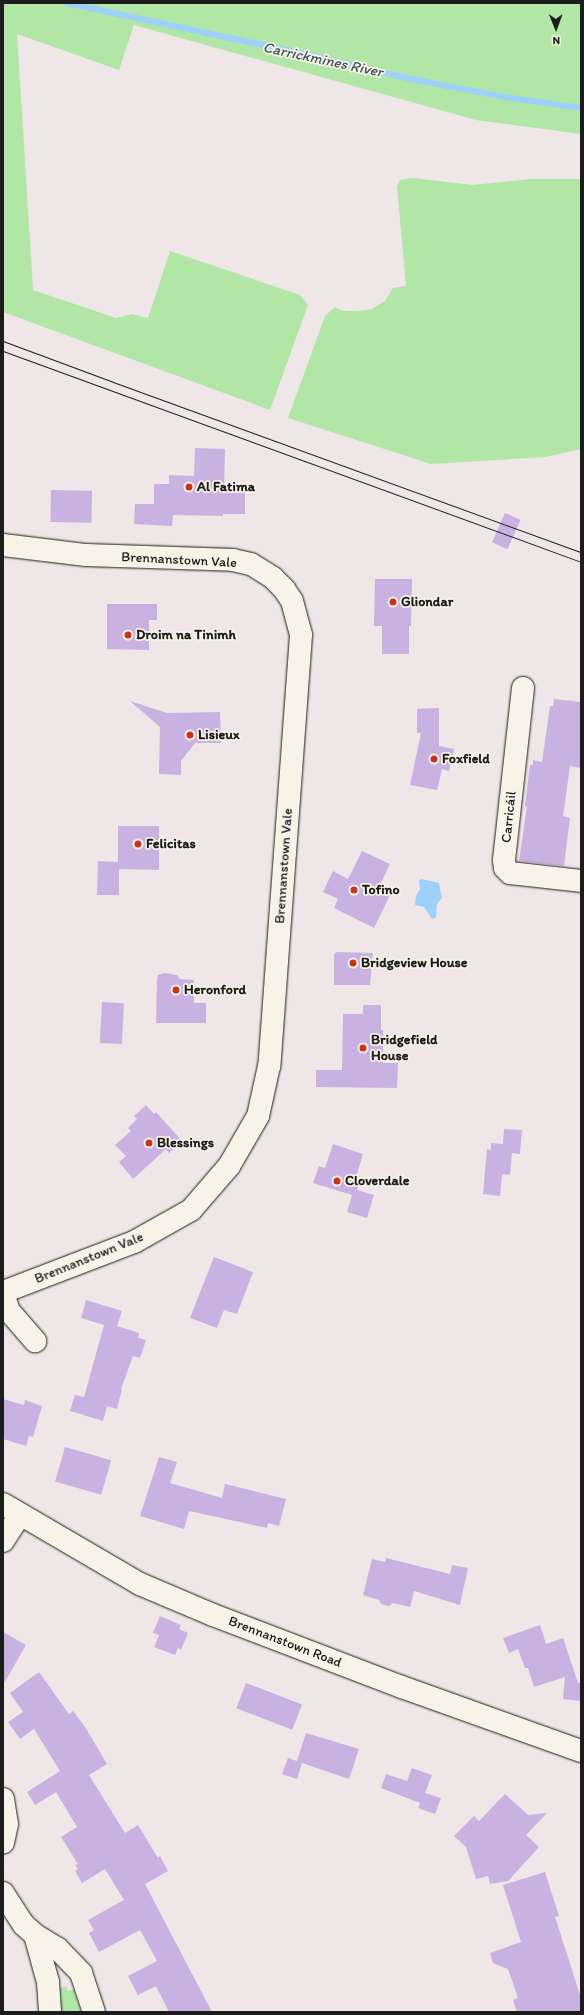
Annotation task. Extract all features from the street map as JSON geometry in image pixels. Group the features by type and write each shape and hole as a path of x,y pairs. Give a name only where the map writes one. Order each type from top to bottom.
{"street":[{"name":"Brennanstown Vale","path":"3,544 86,555 233,560 251,564 273,578 284,589 292,601 301,634 269,1066 258,1116 229,1166 191,1210 134,1242 3,1293"},
{"name":"Carricáil","path":"523,688 504,860 505,868 510,873 581,881"},
{"path":"3,1293 9,1311 35,1341"},
{"path":"3,1541 12,1510"},
{"name":"Brennanstown Road","path":"12,1510 140,1584 214,1615 402,1687 581,1751"},
{"path":"3,1799 7,1820 3,1843"},
{"path":"3,1893 17,1915 35,1935 57,1948 81,1973 94,2012"},
{"path":"35,1935 48,1982 50,2012"}],"green space":[{"path":"3,3 581,3 581,134 476,120 134,25 119,70 17,34 33,290 116,318 132,314 148,318 170,251 300,295 308,305 270,410 3,312"},
{"path":"413,178 473,185 530,179 581,179 581,449 545,457 431,464 288,418 325,316 335,307 343,311 372,309 385,301 393,288 406,286 397,187 400,180"},
{"path":"66,1986 68,1991 74,1989 81,2012 57,2012 56,1989"}],"water":[{"path":"421,879 439,883 442,898 437,904 436,917 432,919 424,907 415,905 416,896 420,889 419,881"}],"building":[{"name":"Al Fatima","path":"195,448 225,449 224,489 245,489 245,514 223,514 223,516 173,515 172,526 134,524 135,504 154,504 154,484 169,484 169,475 194,476"},
{"path":"51,490 92,491 91,523 50,522"},
{"path":"505,513 521,520 508,549 492,542"},
{"name":"Gliondar","path":"375,579 412,579 409,654 382,654 382,626 374,626"},
{"name":"Droim na Tinimh","path":"107,604 157,604 157,620 149,620 149,650 107,649"},
{"path":"554,699 581,702 581,768 570,766 563,816 570,818 564,866 519,861 527,806 525,806 530,765 533,765 533,760 542,762 550,706 553,706"},
{"name":"Lisieux","path":"130,701 167,713 220,712 221,743 195,743 181,761 181,775 159,774 160,727"},
{"name":"Foxfield","path":"439,708 439,746 454,749 449,771 442,769 437,790 410,785 421,733 417,733 417,709"},
{"name":"Felicitas","path":"118,826 159,826 159,870 119,869 119,895 97,895 98,861 118,862"},
{"name":"Tofino","path":"362,851 390,864 379,887 391,893 374,928 334,908 338,899 323,892 333,871 348,879"},
{"name":"Bridgeview House","path":"336,952 373,953 370,985 334,985 334,955"},
{"name":"Heronford","path":"164,973 177,975 180,979 194,980 194,1003 206,1003 206,1023 156,1023 157,979 158,975"},
{"path":"102,1002 124,1003 122,1044 100,1043"},
{"name":"Bridgefield House","path":"363,1005 381,1005 383,1063 398,1063 397,1088 316,1087 316,1070 342,1070 343,1014 363,1014"},
{"name":"Blessings","path":"146,1105 154,1114 156,1112 182,1141 169,1153 166,1149 133,1179 119,1162 126,1156 115,1145 131,1131 128,1128 137,1119 134,1116"},
{"path":"504,1129 522,1130 520,1154 512,1153 510,1175 502,1174 500,1196 483,1194 487,1149 491,1150 491,1143 503,1144"},
{"name":"Cloverdale","path":"333,1144 363,1154 356,1177 361,1179 357,1190 374,1195 367,1218 347,1212 352,1195 313,1183 319,1166 325,1168"},
{"path":"214,1257 253,1272 237,1314 224,1310 217,1328 190,1318"},
{"path":"86,1300 122,1311 117,1326 139,1333 138,1338 146,1340 140,1358 133,1356 121,1389 117,1409 107,1406 103,1421 70,1411 75,1395 84,1397 104,1325 81,1318"},
{"path":"3,1399 24,1405 25,1400 42,1406 33,1437 29,1436 26,1446 3,1439"},
{"path":"65,1447 111,1460 101,1495 55,1482"},
{"path":"159,1457 177,1462 170,1483 222,1498 225,1484 286,1499 279,1526 268,1523 267,1528 189,1511 184,1529 140,1516"},
{"path":"386,1558 450,1574 452,1565 468,1568 460,1605 414,1591 410,1607 393,1603 389,1606 381,1604 379,1600 363,1595 372,1559 385,1562"},
{"path":"160,1616 181,1625 179,1629 188,1633 181,1650 178,1648 175,1655 154,1647 159,1635 153,1633"},
{"path":"540,1625 546,1644 563,1638 578,1683 581,1683 581,1701 563,1699 565,1677 534,1687 528,1668 525,1668 518,1649 509,1653 503,1638"},
{"path":"3,1632 26,1645 3,1685"},
{"path":"39,1672 69,1714 73,1711 85,1727 107,1764 89,1775 125,1833 138,1825 158,1858 160,1856 168,1871 145,1884 212,2012 169,2012 156,1986 138,1995 128,1976 157,1961 140,1930 99,1952 89,1933 94,1930 88,1920 124,1900 105,1869 82,1883 75,1871 78,1869 75,1865 78,1864 61,1837 77,1827 56,1792 35,1805 27,1792 60,1771 34,1729 20,1739 8,1722 23,1712 10,1693"},
{"path":"246,1683 302,1705 292,1730 236,1708"},
{"path":"306,1733 359,1749 349,1779 302,1763 297,1779 282,1774 288,1758 297,1761"},
{"path":"412,1768 432,1775 425,1793 441,1798 435,1814 418,1808 420,1803 381,1788 386,1774 407,1781"},
{"path":"505,1794 528,1815 547,1813 526,1835 539,1847 508,1881 490,1884 488,1876 476,1879 466,1847 454,1836 474,1816 479,1821"},
{"path":"545,1872 559,1916 555,1917 581,1998 581,2012 517,2012 513,2000 518,1998 508,1969 493,1963 490,1953 521,1942 503,1885"}],"waterway":[{"name":"Carrickmines River","path":"67,3 296,52 411,79 505,97 581,108"}],"tram line":[{"path":"3,341 581,552"},
{"path":"3,351 581,562"}],"place":[{"name":"Al Fatima","path":"189,487"},
{"name":"Gliondar","path":"393,602"},
{"name":"Droim na Tinimh","path":"128,635"},
{"name":"Lisieux","path":"190,735"},
{"name":"Foxfield","path":"434,759"},
{"name":"Felicitas","path":"138,844"},
{"name":"Tofino","path":"354,890"},
{"name":"Bridgeview House","path":"353,963"},
{"name":"Heronford","path":"176,990"},
{"name":"Bridgefield House","path":"363,1048"},
{"name":"Blessings","path":"149,1143"},
{"name":"Cloverdale","path":"337,1181"}]}
